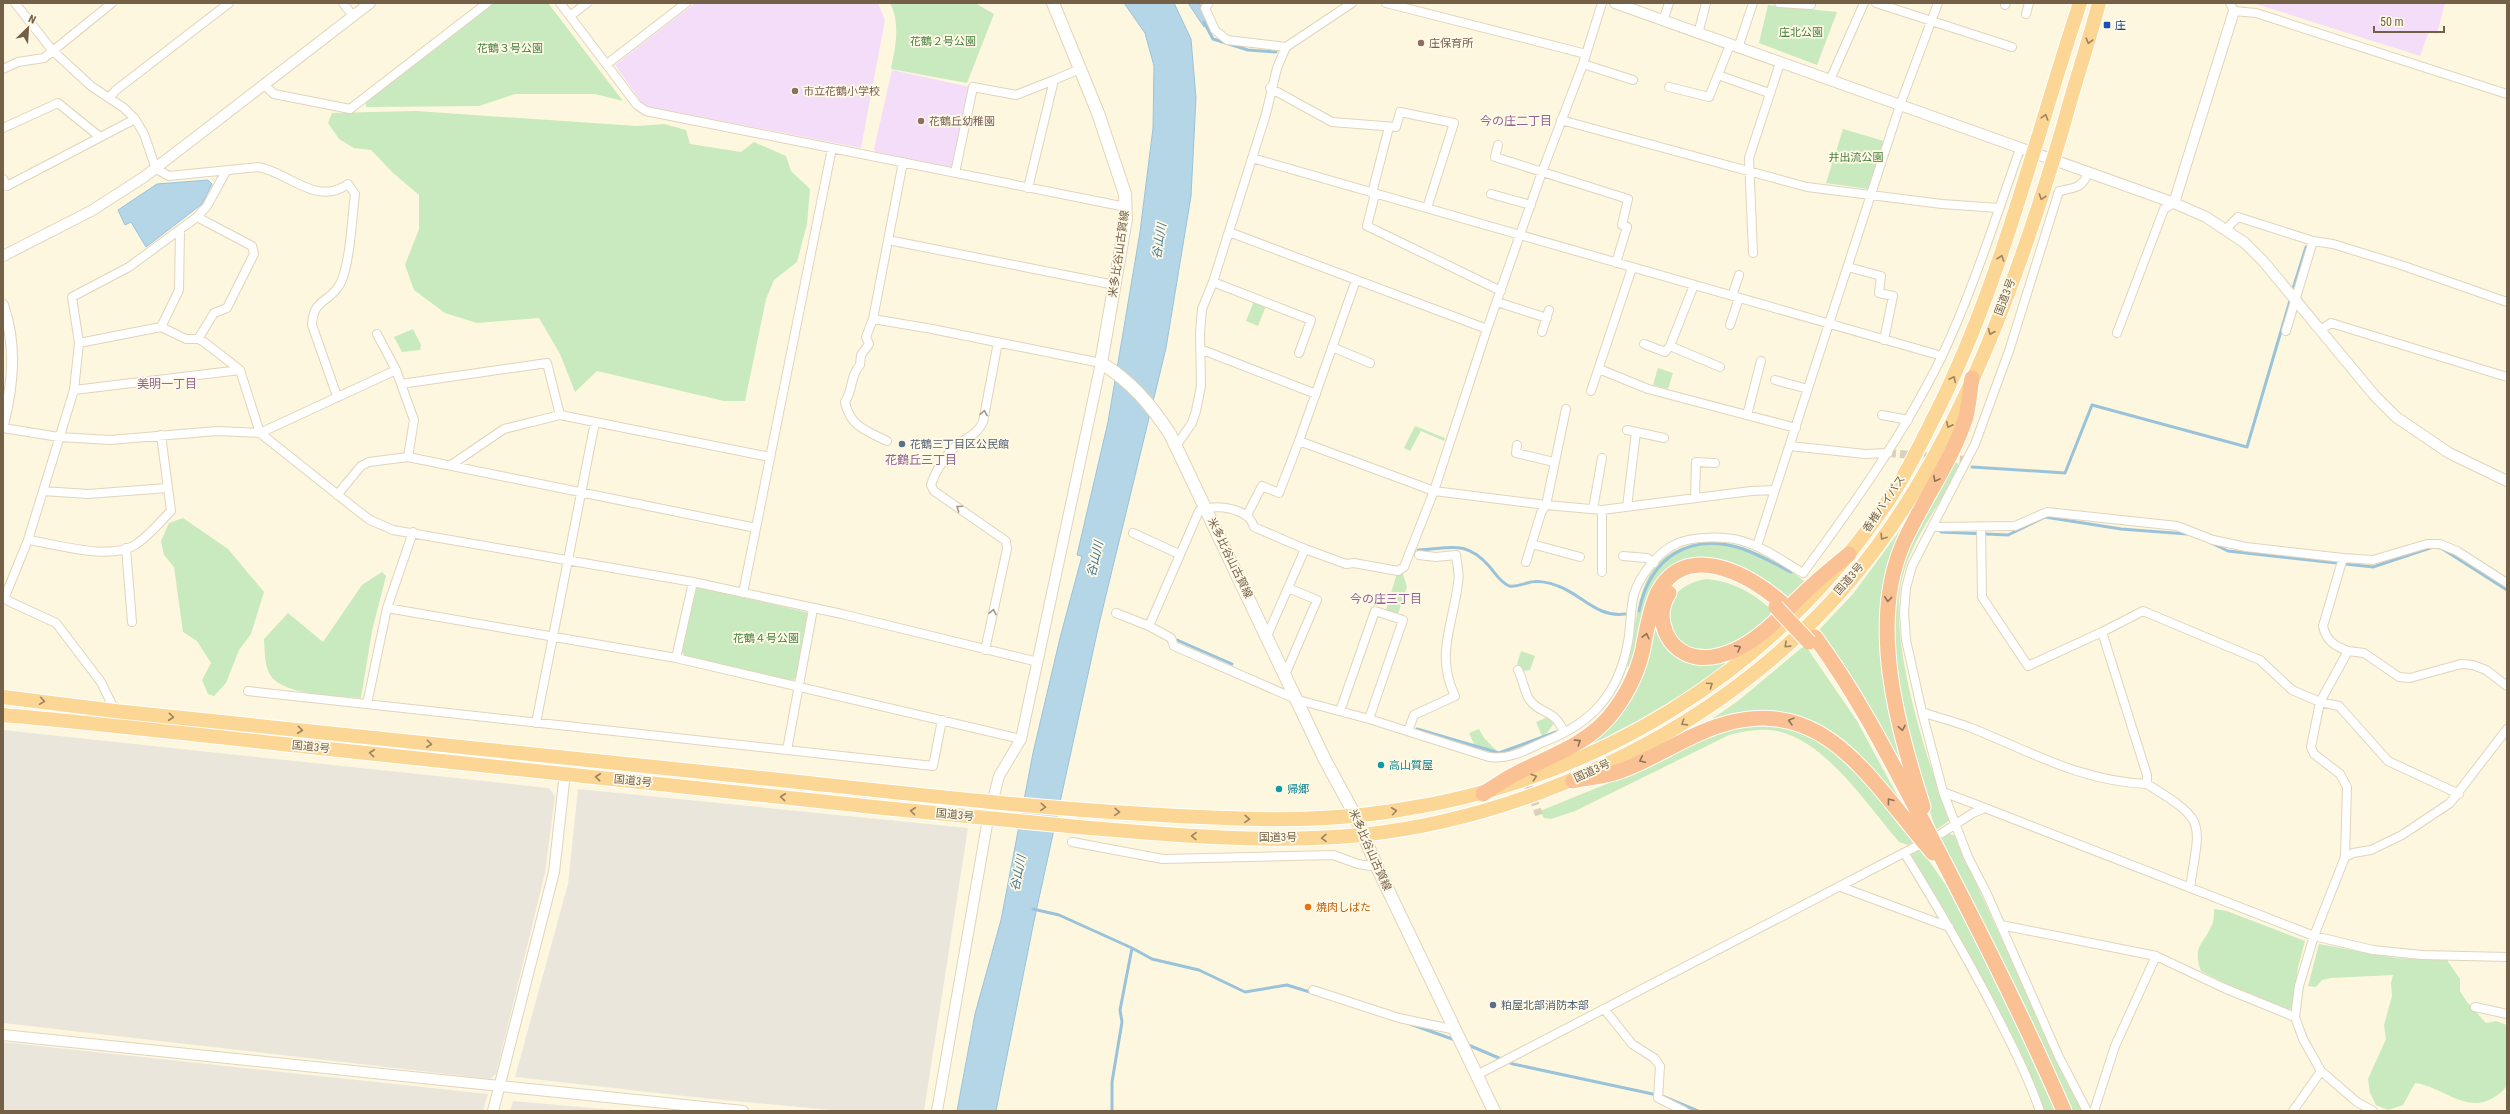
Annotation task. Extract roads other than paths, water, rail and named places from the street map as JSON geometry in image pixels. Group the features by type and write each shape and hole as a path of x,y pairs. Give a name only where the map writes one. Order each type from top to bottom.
{"highway":[{"name":"国道3号","path":"1918,452 1956,374 1986,301 2080,3"},
{"name":"国道3号","path":"3,715 565,773 988,819 1176,836 1328,838 1362,835 1465,818 1538,795 1636,751 1726,695 1784,648 1816,616 1876,548 1913,491 1972,378 2031,230 2053,160 2098,3"},
{"path":"1972,378 1966,416 1903,544 1888,597 1888,641 1892,677 1903,735 1937,844 1993,970 2059,1111"},
{"name":"香椎バイパス","path":"1849,554 1884,508 1918,452"},
{"name":"国道3号","path":"3,697 115,711 993,804 1078,810 1266,819 1355,815 1397,811 1483,794 1548,772 1592,754 1663,717 1745,660 1770,639 1805,604 1849,554"},
{"path":"1778,604 1735,579 1716,574 1698,574 1680,582 1671,591 1663,604 1662,621 1667,637 1674,646 1689,655 1706,658 1735,650 1776,621 1803,593 1849,554"},
{"path":"1483,794 1517,772 1577,743 1607,718 1626,692 1635,674 1657,595 1674,575 1693,566 1720,567 1753,580 1812,639 1848,685 1874,728 1937,844 1999,968 2039,1051 2064,1111"},
{"path":"1572,780 1615,773 1701,733 1732,721 1762,717 1792,721 1818,732 1847,753 1884,793 1937,844"}],"main road":[{"name":"米多比谷山古賀線","path":"1053,3 1114,158 1125,194 1126,207 1115,285 1101,363 1115,371 1148,402 1176,446 1298,700 1325,760 1355,815 1362,835 1377,867 1494,1111"}],"street":[{"path":"15,3 52,50 91,86 109,98 135,119 144,134 156,169 169,176 258,167 266,168 311,190 330,192 341,189 348,184 354,190 343,279 335,292 316,307 312,315 312,325 337,396"},
{"path":"3,69 18,62 44,58 112,3"},
{"path":"109,98 116,90 229,3"},
{"path":"343,3 353,16"},
{"path":"3,256 91,211 156,169 370,3"},
{"path":"264,85 274,94 350,109 487,3"},
{"path":"560,3 638,105 646,110 1126,207"},
{"path":"570,16 587,3"},
{"path":"608,64 686,3"},
{"path":"1209,3 1205,8 1215,30 1227,40 1286,47"},
{"path":"1176,446 1192,423 1201,386 1200,350 1202,309 1213,282 1266,114 1270,88 1286,47 1352,3"},
{"path":"1386,3 1586,54"},
{"path":"1149,626 1199,511 1205,508 1221,508 1247,515 1251,518 1254,527 1305,550 1346,564 1354,563 1398,571 1404,567 1434,491 1487,329 1542,172 1583,64 1602,3"},
{"path":"1615,3 2033,154 2174,203 2206,216 2226,228 2263,261 2375,396 2410,428 2449,453 2507,481"},
{"path":"1662,21 1669,3"},
{"path":"1698,34 1706,3"},
{"path":"1669,87 1709,97 1753,3"},
{"path":"1779,3 1811,5"},
{"path":"1830,80 1864,3"},
{"path":"1876,3 2012,47"},
{"path":"1757,546 1900,105 1938,3"},
{"path":"2026,14 2029,3"},
{"path":"2117,333 2164,209 2174,203 2232,7 2256,13 2507,94"},
{"path":"1753,253 1748,172 1749,158 1780,63"},
{"path":"1583,64 1633,80"},
{"path":"955,173 973,87 1016,95 1080,69"},
{"path":"1718,75 1769,93"},
{"path":"1028,188 1054,80"},
{"path":"1270,88 1332,122 1396,127 1400,112 1454,123 1427,208"},
{"path":"3,128 58,103 100,137"},
{"path":"3,179 6,186 135,119"},
{"path":"1561,120 1807,187 1872,193 1942,204 1999,208"},
{"path":"1389,127 1367,226 1501,291"},
{"path":"1498,145 1495,157 1628,200 1622,225 1627,227 1616,263"},
{"path":"743,593 832,148"},
{"path":"1116,613 1149,626 1171,638 1174,646 1298,700 1369,719 1489,757 1502,759 1518,754 1564,732 1594,713 1608,695 1622,669 1634,594 1647,570 1677,543 1696,539 1740,540 1757,546 1803,573 1864,491 1908,420 1942,356 1975,279 2020,149"},
{"path":"1252,158 1829,325 1942,356"},
{"path":"887,441 855,425 847,412 845,402 849,396 853,372 860,365 861,355 869,344 866,337 873,319 903,162"},
{"path":"115,711 101,682 56,623 4,600 28,540 74,390 79,344 72,297 128,267 197,217 206,206 226,171"},
{"path":"2087,1111 2059,1057 2001,926 1968,857 1943,792 1922,712 1906,640 1904,613 1906,588 1912,566 1975,444 2010,351 2060,191 2078,188 2084,184 2088,173"},
{"path":"1491,194 1531,205"},
{"path":"197,217 252,246 254,254 227,308 214,313 198,339"},
{"path":"2226,228 2238,217 2313,241 2333,244 2401,265 2507,302"},
{"path":"161,327 179,290 180,230"},
{"path":"1229,232 1487,329"},
{"path":"888,240 1115,285"},
{"path":"2286,331 2294,299 2313,241"},
{"path":"1848,267 1881,276 1879,293 1893,296 1884,340"},
{"path":"1591,391 1632,268"},
{"path":"1730,325 1739,275"},
{"path":"1247,515 1262,486 1279,493 1356,280"},
{"path":"1213,282 1311,320 1299,353"},
{"path":"1644,344 1665,352 1670,346 1694,285"},
{"path":"1497,302 1547,318"},
{"path":"3,305 12,355 10,396 3,426 59,437 110,440 217,431 260,433 337,396 396,370"},
{"path":"1542,332 1549,310"},
{"path":"873,319 1101,363 1021,739 999,776 988,819 937,1111"},
{"path":"2320,330 2331,323 2507,377"},
{"path":"79,344 161,327 186,339 198,339 240,370 260,433 370,520 393,530 413,532 693,582 813,609 842,614 1038,662"},
{"path":"377,334 396,370 414,420 408,457"},
{"path":"985,650 1007,549 1006,541 934,491 931,485 933,478 955,446 974,435 981,426 998,342"},
{"path":"1670,346 1720,367"},
{"path":"1332,347 1370,363"},
{"path":"1200,350 1316,394"},
{"path":"1747,415 1761,361"},
{"path":"401,384 547,363 560,415"},
{"path":"1599,369 1648,389 1796,428"},
{"path":"74,390 240,370"},
{"path":"1775,380 1808,389"},
{"path":"1526,562 1541,512 1546,505 1566,409"},
{"path":"450,465 504,429 560,415 770,456"},
{"path":"1882,415 1908,420"},
{"path":"536,723 595,422"},
{"path":"1627,430 1664,438"},
{"path":"1627,507 1636,432"},
{"path":"28,540 105,552 126,548 148,535 171,511 161,435"},
{"path":"1299,441 1434,491 1546,505 1602,510 1695,498 1775,490"},
{"path":"1517,446 1516,453 1554,462"},
{"path":"1790,446 1865,454 1888,453"},
{"path":"337,495 361,466 369,462 408,457 756,528"},
{"path":"1593,509 1602,458"},
{"path":"1695,498 1696,462 1715,463"},
{"path":"43,491 88,494 167,488"},
{"path":"1602,510 1602,572"},
{"path":"1933,527 1981,529 2015,526 2046,512 2177,526 2213,540 2246,547 2343,558 2374,560 2427,544 2440,544 2457,552 2507,583"},
{"path":"1981,529 1982,597 2028,666 2102,632 2143,611 2260,660 2292,690 2320,702 2339,706 2388,761 2458,794"},
{"path":"367,704 387,608 413,532"},
{"path":"1133,533 1179,554"},
{"path":"1532,544 1580,557"},
{"path":"126,548 132,622"},
{"path":"1267,636 1305,550"},
{"path":"1408,731 1414,715 1455,696 1447,680 1444,658 1459,582 1456,556 1436,557 1419,555"},
{"path":"1623,556 1647,558 1654,563"},
{"path":"2343,558 2323,626 2325,634 2332,645 2348,652 2364,653 2399,677 2410,678 2461,664 2473,665 2486,670 2507,686"},
{"path":"676,658 693,582"},
{"path":"1285,675 1317,600 1288,588"},
{"path":"387,608 676,658 1021,739"},
{"path":"787,750 813,609"},
{"path":"1340,711 1375,611 1403,620 1369,719"},
{"path":"2102,632 2147,775 2147,784"},
{"path":"2348,652 2320,702 2311,747 2314,754 2340,774 2347,787 2345,857 2314,936 2299,986 2295,1017 2303,1039 2321,1071 2357,1102 2373,1111"},
{"path":"1518,670 1528,698 1534,705 1558,719 1564,732"},
{"path":"248,690 932,766 942,720"},
{"path":"1922,712 1974,729 2023,752 2096,778 2147,784 2188,810 2195,820 2198,833 2190,888"},
{"path":"2345,857 2353,852 2371,850 2402,835 2450,803 2507,729"},
{"path":"1518,754 1522,765"},
{"path":"493,1111 554,872 565,773"},
{"path":"1943,792 2314,936 2374,950 2422,955 2507,957"},
{"path":"1937,844 1956,825 1973,813 1985,808"},
{"path":"1072,842 1163,859 1333,855 1358,864 1377,867"},
{"path":"1477,1075 1605,1010 1919,845"},
{"path":"1904,854 1949,927 2028,1074 2040,1111"},
{"path":"1841,887 1949,927"},
{"path":"2001,926 2156,956 2224,988 2295,1017"},
{"path":"2094,1111 2115,1046 2156,956"},
{"path":"1313,990 1399,1018 1456,1030"},
{"path":"2475,1007 2507,1014"},
{"path":"1605,1010 1632,1044 1654,1058 1660,1066 1658,1098 1684,1111"},
{"path":"3,1035 500,1088 743,1111"},
{"path":"2293,1111 2321,1071"}],"water":[{"name":"谷山川","path":"1124,3 1174,3 1191,39 1196,98 1191,196 1166,348 1099,624 1034,921 996,1111 957,1111 975,1014 1001,920 1033,753 1060,638 1082,556 1077,555 1108,422 1140,232 1153,128 1154,66 1145,33"},
{"path":"1188,3 1199,3 1211,22 1204,27"},
{"path":"208,180 212,184 202,204 146,247 131,222 125,225 118,210 157,184"}],"waterway":[{"path":"1204,22 1213,39 1248,50 1276,52"},
{"path":"2292,292 2306,247"},
{"path":"1972,467 2065,473 2092,405 2247,447 2291,297"},
{"path":"1941,532 2008,535 2045,517 2121,529 2187,534"},
{"path":"2211,543 2228,551 2373,567 2433,547 2441,548 2507,590"},
{"path":"1639,611 1644,592 1652,576 1663,563 1675,553 1689,547 1706,544 1723,545 1743,549 1791,572"},
{"path":"1418,550 1448,548 1464,549 1472,552 1480,558 1489,566 1500,580 1509,586 1516,586 1531,582 1551,583 1574,594 1598,609 1615,614 1625,614"},
{"path":"1177,640 1232,664"},
{"path":"1417,729 1499,753 1556,732"},
{"path":"1033,909 1059,915 1132,948 1120,1010 1122,1022 1112,1082 1112,1111"},
{"path":"1132,948 1152,959 1199,970 1245,992 1287,985 1313,993"},
{"path":"1410,1024 1455,1040"},
{"path":"1466,1044 1513,1064 1662,1096 1698,1111"}],"tunnel":[{"path":"1888,453 1966,460"},
{"path":"1525,775 1539,815"}],"place":[{"name":"庄","path":"2107,25"},
{"name":"庄保育所","path":"1421,43"},
{"name":"市立花鶴小学校","path":"795,91"},
{"name":"花鶴丘幼稚園","path":"921,121"},
{"name":"花鶴三丁目区公民館","path":"902,444"},
{"name":"高山質屋","path":"1381,765"},
{"name":"帰郷","path":"1279,789"},
{"name":"焼肉しばた","path":"1308,907"},
{"name":"粕屋北部消防本部","path":"1493,1005"}],"district":[{"name":"今の庄二丁目","path":"1516,121"},
{"name":"美明一丁目","path":"167,384"},
{"name":"花鶴丘三丁目","path":"921,460"},
{"name":"今の庄三丁目","path":"1386,599"}],"park label":[{"name":"庄北公園","path":"1801,32"},
{"name":"花鶴２号公園","path":"943,41"},
{"name":"花鶴３号公園","path":"510,48"},
{"name":"井出流公園","path":"1856,157"},
{"name":"花鶴４号公園","path":"766,638"}]}
